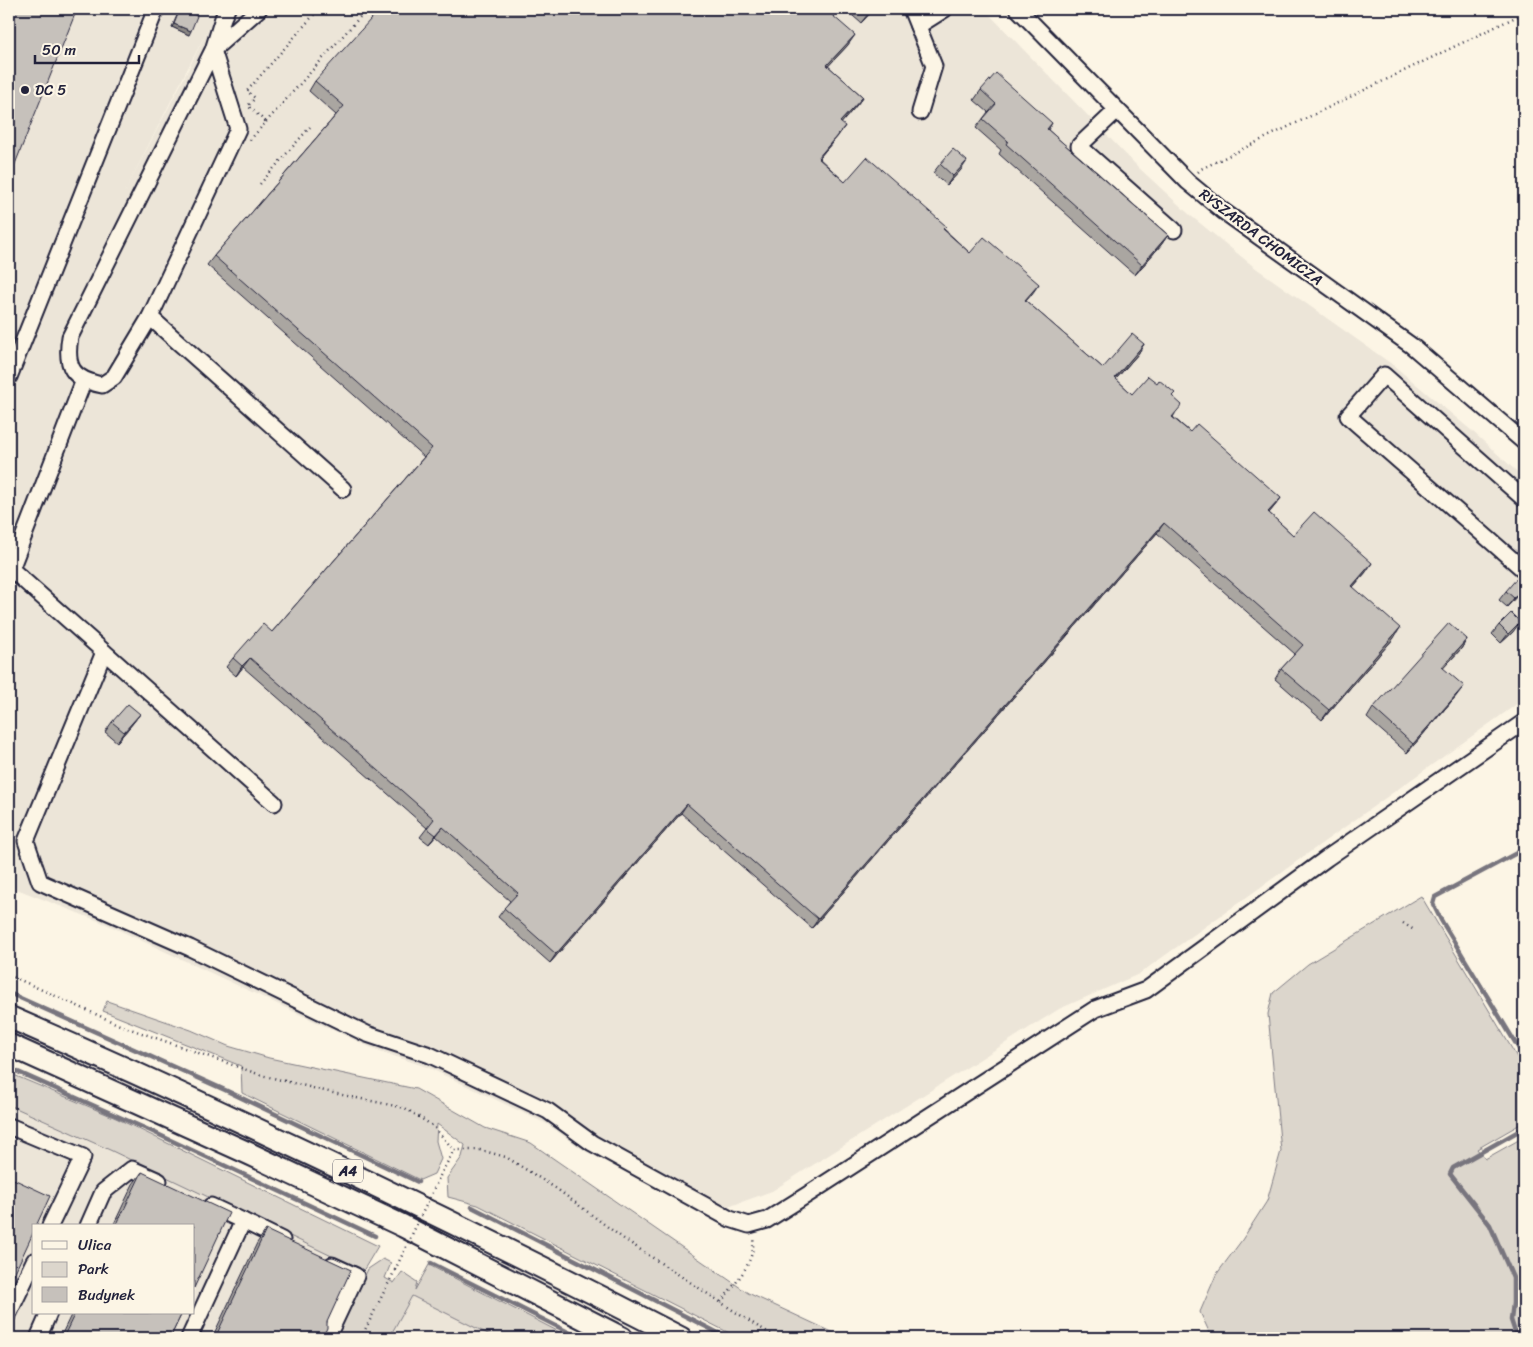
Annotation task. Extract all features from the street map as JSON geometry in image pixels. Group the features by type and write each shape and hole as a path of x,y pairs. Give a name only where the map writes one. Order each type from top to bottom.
{"highway":[{"name":"A4","path":"9,1017 151,1080 389,1191 681,1338"},
{"name":"A4","path":"9,1045 250,1154 396,1223 622,1338"}],"street":[{"path":"9,377 156,9"},
{"path":"213,50 238,129 150,317 114,377 102,385 84,380 78,377 69,363 70,337 213,50 227,9"},
{"path":"213,50 259,9"},
{"path":"911,9 934,66 920,112"},
{"path":"918,26 945,9"},
{"name":"RYSZARDA CHOMICZA","path":"1018,9 1188,182 1223,211 1412,346 1524,442"},
{"path":"1117,110 1079,146 1174,230"},
{"path":"150,317 343,489"},
{"path":"1522,563 1348,416 1384,375 1524,499"},
{"path":"84,380 11,569 274,803"},
{"path":"104,652 26,841 40,882 190,948 367,1034 430,1055 548,1111 592,1142 730,1219 749,1225 767,1220 1096,1008 1146,990 1327,858 1524,722"},
{"path":"9,1126 83,1157 51,1224"},
{"path":"89,1224 103,1192 132,1169 174,1189"},
{"path":"200,1201 295,1247"},
{"path":"189,1338 243,1221"},
{"path":"321,1259 356,1276 326,1338"},
{"path":"9,1313 32,1265"},
{"path":"38,1338 49,1314"}],"path":[{"path":"266,122 248,106 255,98 247,91 319,9"},
{"path":"250,140 367,9"},
{"path":"1188,182 1201,169 1524,13"},
{"path":"260,184 310,127"},
{"path":"1403,923 1414,930"},
{"path":"9,975 122,1026 261,1075 333,1094 405,1108 433,1126 454,1150 480,1150 506,1157 557,1189 624,1239 757,1326 779,1338"},
{"path":"361,1338 454,1150"},
{"path":"721,1302 744,1272 753,1253 754,1240 749,1225"}],"shaded area":[{"path":"9,9 984,9 1139,168 1191,216 1253,266 1393,365 1472,431 1524,478 1524,699 1139,974 1059,1009 772,1191 728,1207 715,1200 705,1214 585,1151 547,1124 427,1067 376,1050 106,924 9,886","holes":["209,27 186,74 125,191"]},
{"path":"9,1105 110,1150 363,1271 335,1338 9,1338"},
{"path":"412,1296 485,1332 496,1338 389,1338"}],"green space":[{"path":"1421,896 1524,1069 1524,1122 1477,1149 1485,1159 1524,1137 1524,1338 1212,1338 1200,1312 1216,1275 1242,1240 1267,1201 1281,1151 1268,1014 1273,993 1308,964"},
{"path":"107,1001 191,1030 228,1046 269,1058 416,1089 485,1128 531,1143 748,1293 845,1338 739,1338 478,1205 448,1197 447,1178 462,1157 465,1145 437,1124 436,1141 441,1159 434,1174 420,1180 242,1093 241,1066 103,1011"},
{"path":"9,1073 116,1118 378,1246 363,1271 110,1150 9,1105"},
{"path":"383,1259 391,1263 385,1278 394,1283 402,1272 417,1282 415,1290 429,1265 571,1338 496,1338 412,1296 389,1338 336,1338 368,1269"}],"building":[{"name":"DC 5","path":"9,9 77,9 9,179"},
{"path":"180,9 197,16 191,31 174,24"},
{"path":"380,9 837,9 832,15 855,35 827,65 863,97 840,122 845,126 818,158 845,182 867,157 946,226 943,229 970,253 984,237 1039,284 1025,300 1103,368 1132,334 1144,344 1115,378 1132,394 1148,376 1157,383 1159,380 1175,393 1172,396 1182,405 1172,417 1190,432 1197,424 1281,498 1268,512 1293,535 1314,512 1372,563 1352,586 1400,628 1329,710 1281,669 1303,645 1164,523 818,919 687,804 556,954 504,908 518,893 443,827 436,835 427,828 434,819 250,658 242,666 233,658 263,624 272,632 432,448 214,256 344,106 315,81"},
{"path":"862,9 872,9 868,14"},
{"path":"996,73 1052,123 1047,129 1168,235 1142,265 1006,144 1008,141 983,119 996,104 981,90"},
{"path":"953,149 967,161 953,176 940,164"},
{"path":"1518,577 1524,583 1524,586 1514,598 1506,591"},
{"path":"1511,613 1520,622 1508,634 1499,625"},
{"path":"1449,623 1467,639 1442,667 1464,686 1413,744 1373,708"},
{"path":"128,704 140,714 124,732 112,722"},
{"path":"142,1172 229,1213 195,1286 195,1224 117,1224"},
{"path":"9,1177 50,1196 37,1224 32,1224 32,1235 9,1285"},
{"path":"266,1230 351,1270 327,1322 327,1328 322,1338 215,1338"},
{"path":"75,1314 182,1314 170,1338 63,1338"}],"waterway":[{"path":"1524,849 1435,897 1433,904 1524,1057"},
{"path":"9,993 225,1090 418,1182"},
{"path":"9,1068 151,1131 375,1236"},
{"path":"1513,1338 1515,1332 1511,1320 1513,1278 1490,1225 1450,1174 1453,1168 1524,1128"},
{"path":"472,1207 728,1338"},
{"path":"431,1263 580,1338"}],"place":[{"name":"DC 5","path":"25,90"}]}
